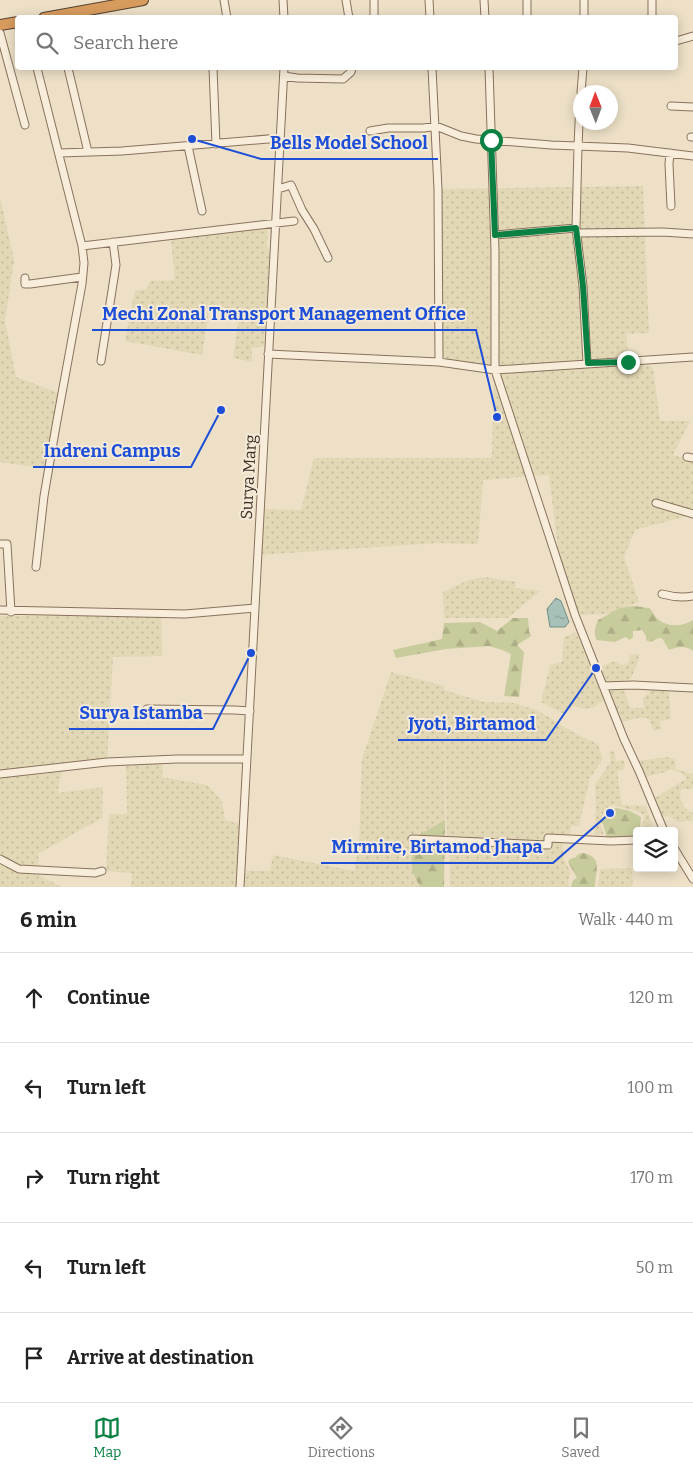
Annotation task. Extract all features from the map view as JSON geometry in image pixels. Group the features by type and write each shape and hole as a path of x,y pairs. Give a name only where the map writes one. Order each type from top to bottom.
{"highway":[{"path":"60,15 143,0"},
{"path":"0,25 15,22"}],"street":[{"path":"224,0 226,15"},
{"path":"283,0 284,15"},
{"path":"346,0 348,15"},
{"path":"374,0 374,15"},
{"path":"429,0 430,15"},
{"path":"484,0 485,15"},
{"path":"527,0 527,15"},
{"path":"584,0 584,15"},
{"path":"652,0 652,15"},
{"path":"0,33 25,125"},
{"path":"678,40 693,36"},
{"path":"36,567 44,496 84,263 82,246 39,70"},
{"path":"68,70 88,152"},
{"path":"213,70 216,144"},
{"name":"Surya Marg","path":"240,887 284,70"},
{"path":"284,76 343,79 352,70"},
{"path":"432,70 438,189 439,362"},
{"path":"489,70 495,235 494,370 575,615 624,739 662,827"},
{"path":"582,85 583,70"},
{"path":"671,106 693,107"},
{"path":"370,131 388,128 436,126 461,136 476,139 628,148 693,156"},
{"path":"579,130 576,230 583,286 588,363"},
{"path":"58,153 188,146 280,138"},
{"path":"188,146 202,211"},
{"path":"670,153 671,206"},
{"path":"278,189 291,185 328,258"},
{"path":"82,246 294,221"},
{"path":"495,235 576,230 693,234"},
{"path":"101,361 116,265 114,242"},
{"path":"25,278 25,284 30,284 82,277"},
{"path":"268,354 439,362 494,370 693,357"},
{"path":"656,503 693,514"},
{"path":"0,544 7,544 11,612"},
{"path":"662,594 684,598 693,596"},
{"path":"0,610 11,612 184,614 255,608"},
{"path":"603,686 633,685 693,688"},
{"path":"147,709 250,711"},
{"path":"0,774 107,762 247,759"},
{"path":"412,839 548,845 548,838 604,841 633,840"},
{"path":"678,854 692,876"},
{"path":"0,859 19,869 96,873 102,871"}],"shaded area":[{"path":"643,186 649,333 626,334 629,362 653,367 660,421 690,421 673,455 693,460 693,509 684,517 635,530 624,557 639,602 610,614 575,615 561,574 549,475 483,480 478,544 438,543 258,555 260,509 301,510 314,458 492,458 494,370 439,362 438,189"},
{"path":"0,197 14,260 5,321 16,377 61,394 49,469 0,462"},
{"path":"268,228 267,247 270,254 264,346 252,348 252,362 233,358 240,311 210,305 202,355 125,341 135,291 147,289 150,281 175,280 171,239"},
{"path":"485,577 516,582 515,588 540,591 508,618 444,618 443,592 468,580"},
{"path":"161,614 162,656 113,657 107,762 0,771 0,616"},
{"path":"576,632 604,700 595,707 584,709 574,706 564,714 541,702 550,665 562,662 564,637"},
{"path":"639,654 638,662 630,680 605,683 602,666 615,661 622,665 629,662 630,655"},
{"path":"391,672 444,686 444,690 484,702 514,703 537,710 576,734 598,744 603,759 590,778 579,826 571,826 570,835 543,834 545,841 447,838 444,731 445,820 412,839 420,886 425,887 131,887 132,873 106,871 109,814 127,814 126,764 163,762 162,777 207,785 222,801 225,820 243,825 241,871 270,871 273,855 354,871 359,846 362,759"},
{"path":"607,689 624,689 630,708 644,708 643,698 652,690 669,690 671,719 660,721 661,729 654,731 648,718 637,718 623,722"},
{"path":"614,751 616,761 624,760 625,769 617,771 622,805 646,806 653,827 642,827 644,815 612,805 604,811 600,822 604,835 594,835 595,785 611,761 609,752"},
{"path":"666,757 675,759 676,769 693,774 693,789 681,789 680,799 685,808 693,813 693,821 678,822 668,816 663,817 655,798 687,778 682,773 670,769 666,772 645,777 638,761"},
{"path":"62,772 57,793 103,787 102,818 38,854 40,876 62,887 0,887 0,778"},
{"path":"552,842 562,842 564,860 571,872 568,881 569,887 450,887 449,844 549,849"},
{"path":"631,868 632,887 598,887 600,869"}],"green space":[{"path":"634,606 649,608 658,619 667,624 681,625 693,620 693,651 681,647 669,650 662,638 650,642 646,640 642,630 633,631 633,637 630,640 625,637 615,642 597,640 595,630 598,620 620,608"},
{"path":"513,618 528,618 531,636 517,645 524,652 519,697 504,696 511,654 502,650 489,646 446,649 396,658 393,650 442,639 444,623 480,622 497,631"},
{"path":"617,808 630,811 641,817 640,827 633,827 633,837 607,838 603,824 600,822 602,819 605,820 609,810"},
{"path":"445,820 444,887 420,887 412,871 412,839"},
{"path":"582,853 593,857 596,861 595,887 571,887 573,880 577,878 568,862"}],"water":[{"path":"556,598 561,601 569,622 565,627 550,627 547,609"}],"place":[{"name":"Bells Model School","path":"192,139"},
{"name":"Indreni Campus","path":"221,410"},
{"name":"Mechi Zonal Transport Management Office","path":"497,417"},
{"name":"Surya Istamba","path":"251,653"},
{"name":"Jyoti, Birtamod","path":"596,668"},
{"name":"Mirmire, Birtamod Jhapa","path":"610,813"}],"route":[{"path":"491,140 495,235 576,228 583,286 588,363 628,362"}]}
